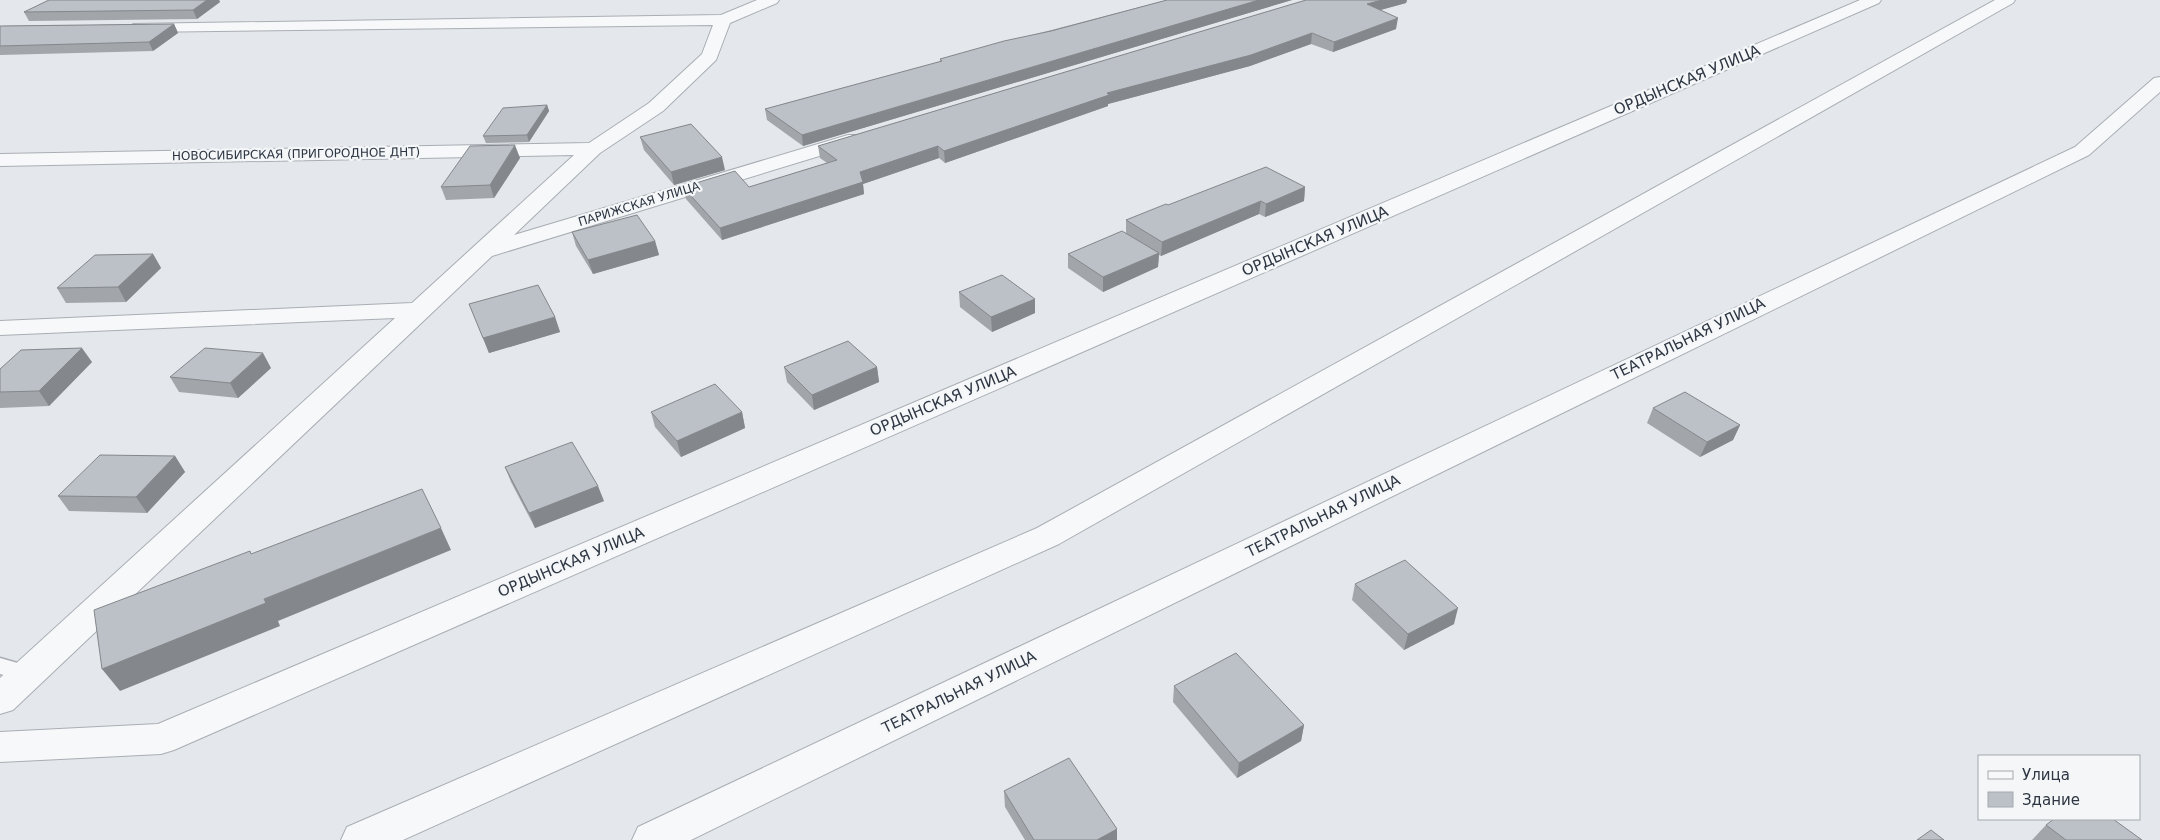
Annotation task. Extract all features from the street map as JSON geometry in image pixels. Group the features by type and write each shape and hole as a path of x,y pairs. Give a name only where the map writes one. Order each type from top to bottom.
{"street":[{"path":"119,27 723,20 772,0"},
{"name":"ОРДЫНСКАЯ УЛИЦА","path":"0,747 161,739 1873,0"},
{"path":"361,840 1048,536 2007,0"},
{"path":"0,700 593,148 656,107 710,56 723,20"},
{"name":"ТЕАТРАЛЬНАЯ УЛИЦА","path":"652,840 2082,151 2160,82"},
{"name":"ПАРИЖСКАЯ УЛИЦА","path":"480,252 869,134"},
{"name":"НОВОСИБИРСКАЯ (ПРИГОРОДНОЕ ДНТ)","path":"0,160 593,148"},
{"path":"0,328 419,310"}],"lane":[{"path":"0,666 28,674"}],"building":[{"path":"49,0 207,0 193,10 24,12"},
{"path":"1167,0 1259,0 802,135 765,109 942,61 940,59 1004,41 1051,31"},
{"path":"1306,0 1382,0 1367,4 1398,18 1334,42 1312,33 1251,55 1107,93 1109,95 944,151 938,146 860,172 863,182 720,228 683,187 735,171 749,187 837,160 818,146"},
{"path":"174,24 149,42 0,46 0,26"},
{"path":"547,105 527,135 483,136 503,108"},
{"path":"691,124 722,157 671,172 640,137"},
{"path":"515,145 490,185 441,187 470,146"},
{"path":"1266,167 1305,187 1266,204 1261,201 1162,242 1126,220 1166,204 1168,205"},
{"path":"637,215 655,241 588,260 572,232"},
{"path":"1122,231 1159,253 1103,277 1068,254"},
{"path":"153,254 118,287 57,288 95,255"},
{"path":"1002,275 1035,299 991,317 959,292"},
{"path":"538,285 555,317 483,338 469,304"},
{"path":"848,341 877,367 812,395 784,367"},
{"path":"82,348 39,391 0,392 0,369 21,350"},
{"path":"205,348 263,353 230,383 170,377"},
{"path":"715,384 742,412 677,441 651,412"},
{"path":"1685,392 1740,425 1707,442 1653,408"},
{"path":"572,442 598,486 529,513 505,467"},
{"path":"100,455 175,456 136,497 58,496"},
{"path":"422,489 441,528 264,599 266,603 102,669 94,610 250,551 251,554"},
{"path":"1405,560 1458,608 1408,634 1355,584"},
{"path":"1236,653 1304,725 1239,763 1174,686"},
{"path":"1069,758 1117,829 1097,840 1034,840 1004,791"},
{"path":"2053,820 2114,820 2142,840 2066,840 2046,825"},
{"path":"1931,830 1944,840 1917,840"}]}
